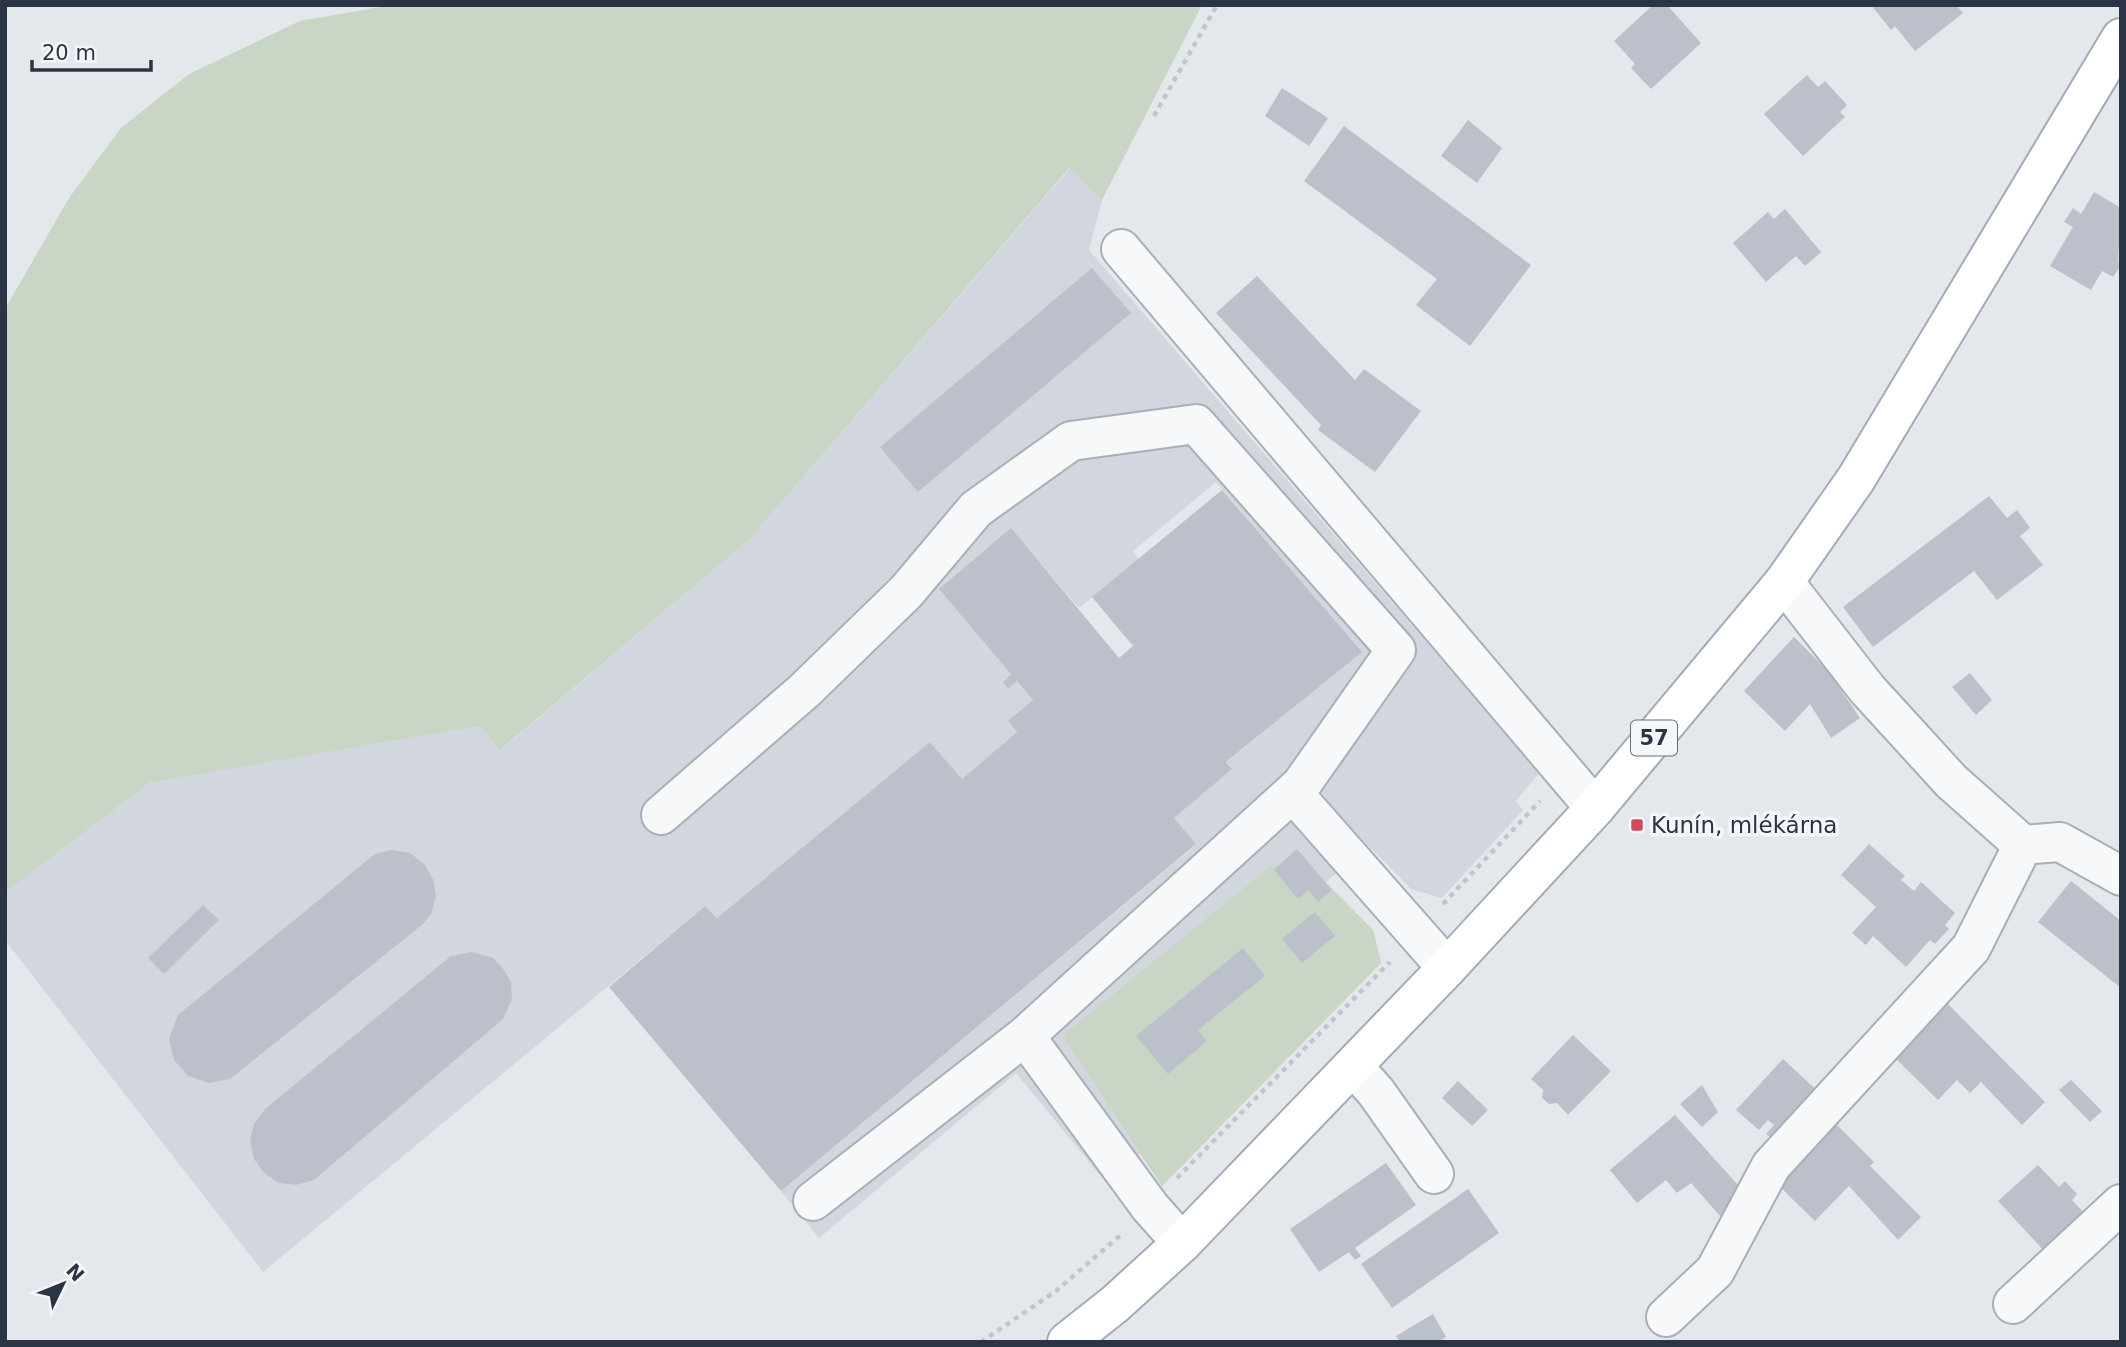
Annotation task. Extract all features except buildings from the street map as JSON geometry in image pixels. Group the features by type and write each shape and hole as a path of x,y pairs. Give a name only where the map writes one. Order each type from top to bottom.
{"main road":[{"name":"57","path":"1067,1342 1115,1304 1182,1243 1447,968 1595,808 1784,582 1856,479 2121,38"}],"street":[{"path":"1121,249 1595,808"},
{"path":"661,815 804,691 906,592 976,509 1071,441 1196,424 1396,650 1293,793 1025,1035 813,1201"},
{"path":"1784,582 1867,689 1951,781 2023,845 2060,842 2121,876"},
{"path":"1293,793 1447,968"},
{"path":"1667,1317 1715,1271 1771,1166 1971,948 2023,845"},
{"path":"1025,1035 1150,1207 1182,1243"},
{"path":"1353,1066 1376,1091 1434,1174"},
{"path":"2013,1304 2121,1204"}],"path":[{"path":"1154,116 1217,5"},
{"path":"981,1342 1056,1291 1150,1207 1417,933 1566,774"}],"shaded area":[{"path":"1071,167 1102,200 1089,250 1539,773 1516,801 1523,810 1442,898 1411,889 1369,846 1326,882 1373,930 1381,963 1162,1186 1140,1154 1103,1179 1016,1073 819,1238 781,1191 1196,845 1174,818 1231,769 1227,762 1361,652 1216,482 1133,551 1139,559 1079,608 1011,529 940,589 1011,674 1003,682 1008,688 1017,681 1033,700 1008,721 1017,732 962,779 930,742 717,918 705,906 263,1272 5,940 5,893 149,783 480,726 501,750 750,539"}],"green space":[{"path":"392,5 1202,5 1102,200 1070,167 750,539 500,750 480,726 149,783 5,893 5,309 69,198 121,128 189,74 300,21"},
{"path":"1297,849 1332,890 1373,930 1381,963 1162,1186 1063,1035 1271,866 1274,869"}],"place":[{"name":"Kunín, mlékárna","path":"1637,825"}]}
